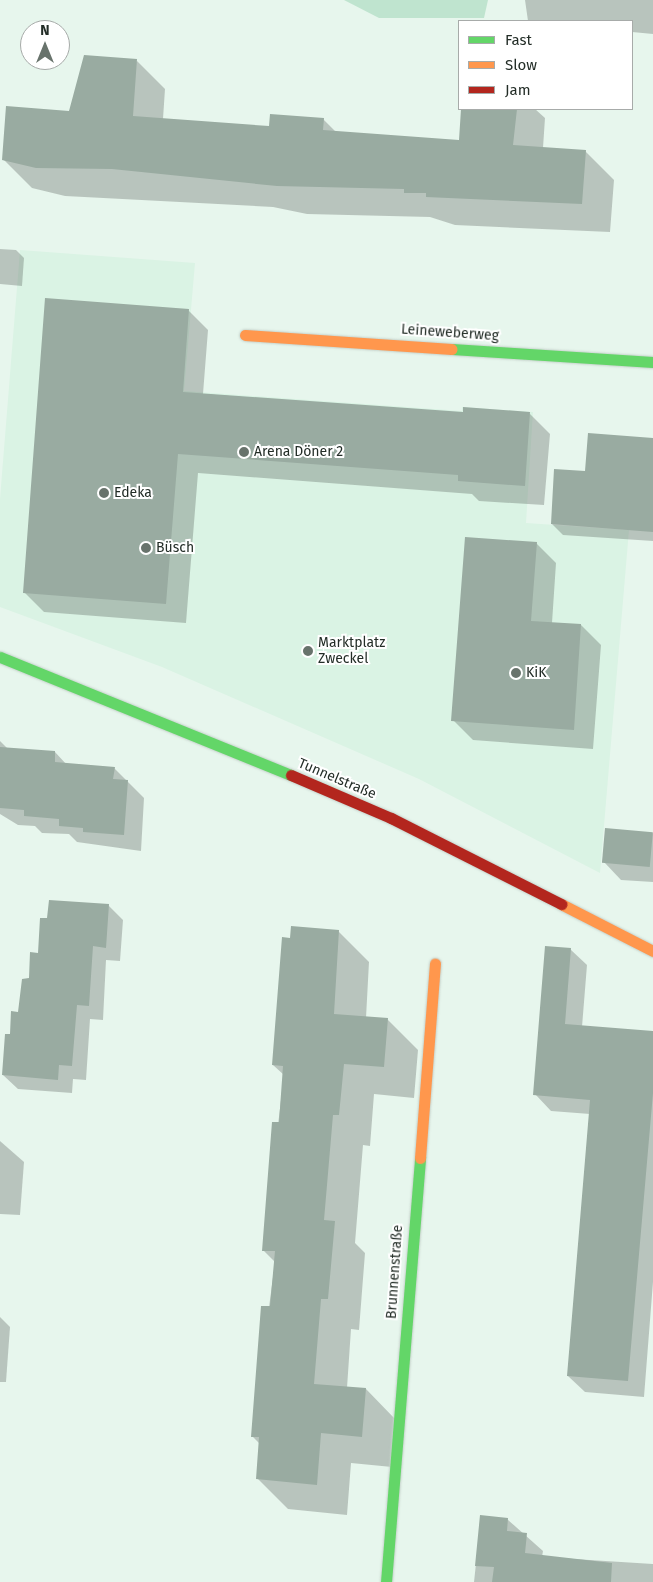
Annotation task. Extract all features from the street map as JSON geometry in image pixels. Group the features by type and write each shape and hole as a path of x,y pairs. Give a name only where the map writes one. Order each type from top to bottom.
{"street":[{"name":"Leineweberweg","path":"245,335 653,362"},
{"name":"Tunnelstraße","path":"0,657 212,740 391,818 653,951"},
{"name":"Brunnenstraße","path":"386,1582 434,964"}],"shaded area":[{"path":"344,0 488,0 484,18 379,18"},
{"path":"20,250 195,263 184,391 462,411 462,407 533,412 526,523 629,530 600,873 419,779 162,667 0,607 0,499"}],"building":[{"path":"84,55 137,59 133,116 269,126 270,114 324,118 323,130 459,140 461,110 517,110 513,145 586,150 582,204 426,197 426,193 404,193 404,189 277,186 112,169 36,168 2,160 6,106 69,111"},
{"path":"45,298 189,309 183,392 463,412 463,407 530,412 525,486 458,481 458,475 178,454 166,604 23,593"},
{"path":"588,433 653,438 653,532 551,524 554,469 585,471"},
{"name":"KiK","path":"465,537 537,542 531,621 581,624 574,730 451,721"},
{"path":"0,747 55,751 55,762 115,767 113,779 128,780 124,835 83,832 83,828 59,826 59,819 24,816 24,810 0,808"},
{"path":"605,828 653,832 650,867 602,863"},
{"path":"49,900 109,904 106,948 93,946 89,1006 77,1005 72,1066 59,1065 58,1080 2,1075 5,1034 10,1034 11,1011 18,1012 22,979 29,978 30,952 38,953 40,918 47,918"},
{"path":"291,926 339,930 334,1014 388,1018 384,1067 344,1064 339,1115 333,1115 324,1220 335,1221 328,1299 321,1299 314,1384 366,1388 362,1437 321,1433 317,1485 256,1479 259,1437 251,1437 261,1306 270,1306 275,1251 262,1251 272,1122 279,1122 283,1066 272,1065 282,937 290,938"},
{"path":"545,946 571,948 565,1024 653,1031 653,1093 628,1381 567,1376 590,1100 533,1095"},
{"path":"480,1515 508,1518 507,1531 527,1533 525,1553 612,1563 611,1582 492,1582 494,1567 475,1566"}],"traffic: fast":[{"path":"452,349 653,362"},
{"path":"0,657 291,775"},
{"path":"386,1582 420,1158"}],"traffic: slow":[{"path":"245,335 452,349"},
{"path":"561,904 653,951"},
{"path":"420,1158 435,964"}],"traffic: jam":[{"path":"291,775 391,818 561,904"}],"place":[{"name":"Arena Döner 2","path":"244,452"},
{"name":"Edeka","path":"104,493"},
{"name":"Büsch","path":"146,548"},
{"name":"Marktplatz Zweckel","path":"308,651"},
{"name":"KiK","path":"516,673"}]}
